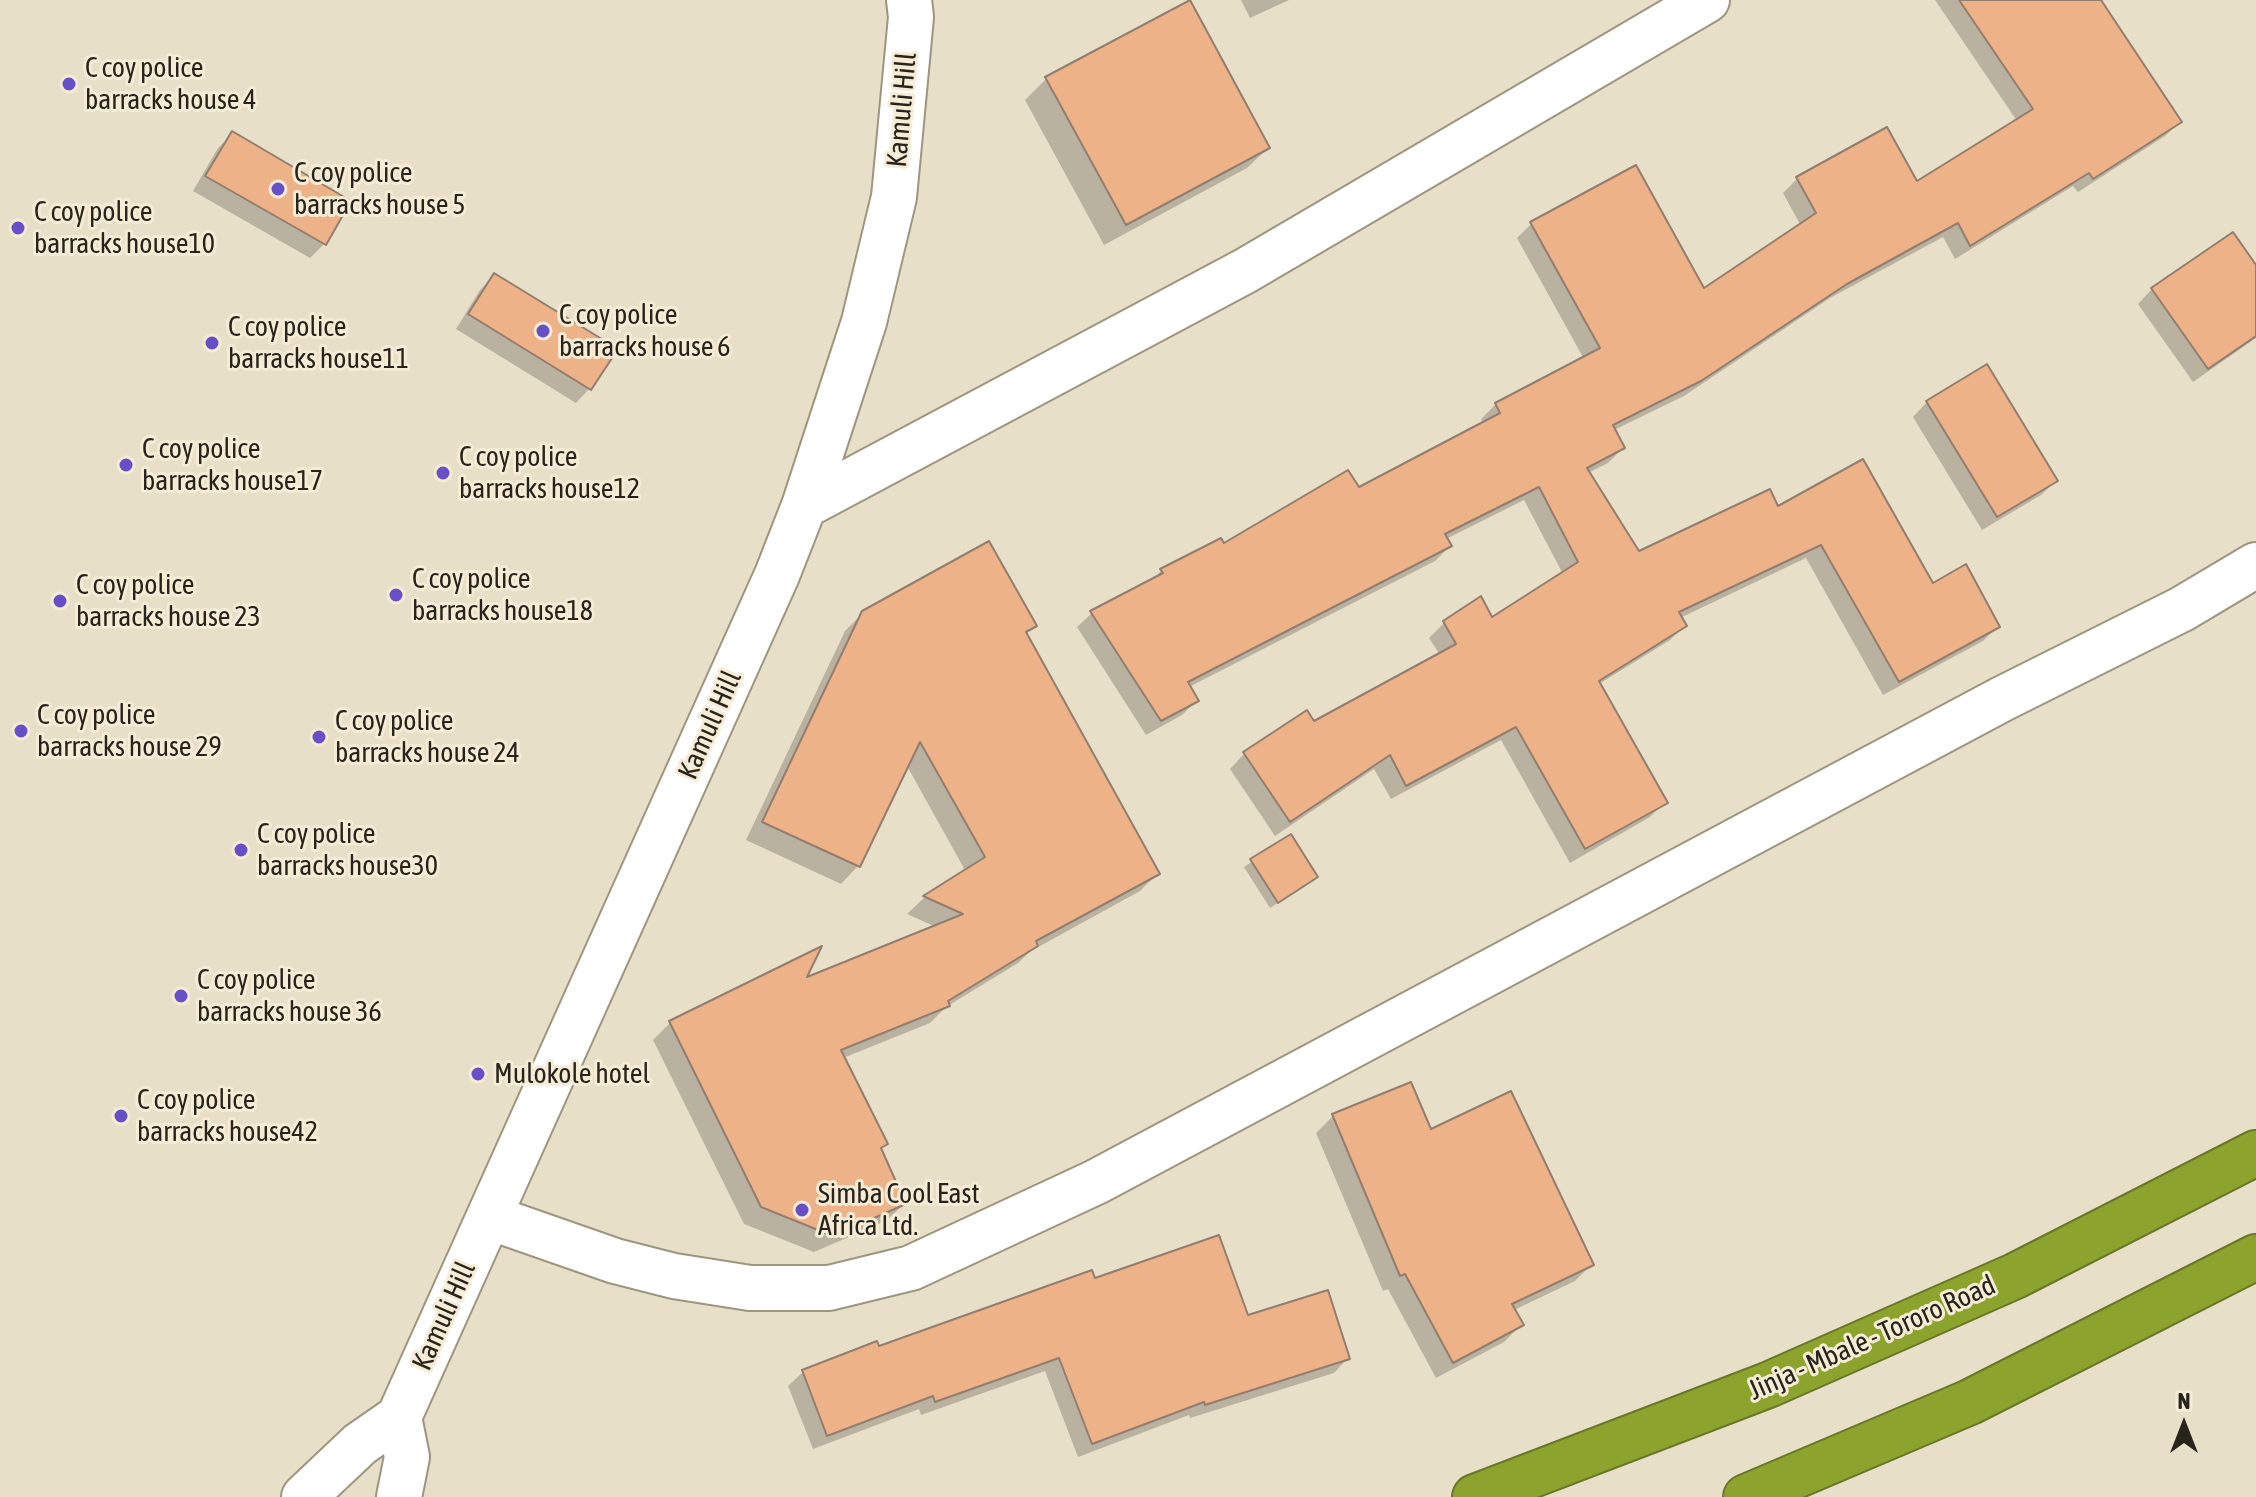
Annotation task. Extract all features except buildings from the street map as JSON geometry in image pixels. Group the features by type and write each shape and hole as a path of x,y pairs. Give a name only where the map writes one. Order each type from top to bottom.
{"highway":[{"name":"Jinja - Mbale - Tororo Road","path":"1475,1497 1783,1379 2015,1276 2256,1153"},
{"path":"1746,1497 1970,1402 2256,1257"}],"street":[{"path":"804,506 1245,271 1707,0"},
{"name":"Kamuli Hill","path":"399,1417 777,575 804,506 864,322 894,197 914,6"},
{"path":"489,1217 615,1261 674,1276 750,1288 829,1288 911,1268 1096,1182 2002,699 2182,609 2256,565"},
{"path":"304,1497 360,1444 399,1417 407,1457 399,1497"}],"place":[{"name":"C coy police barracks house 4","path":"69,84"},
{"name":"C coy police barracks house 5","path":"278,189"},
{"name":"C coy police barracks house10","path":"18,228"},
{"name":"C coy police barracks house 6","path":"543,331"},
{"name":"C coy police barracks house11","path":"212,343"},
{"name":"C coy police barracks house17","path":"126,465"},
{"name":"C coy police barracks house12","path":"443,473"},
{"name":"C coy police barracks house18","path":"396,595"},
{"name":"C coy police barracks house 23","path":"60,601"},
{"name":"C coy police barracks house 29","path":"21,731"},
{"name":"C coy police barracks house 24","path":"319,737"},
{"name":"C coy police barracks house30","path":"241,850"},
{"name":"C coy police barracks house 36","path":"181,996"},
{"name":"Mulokole hotel","path":"478,1074"},
{"name":"C coy police barracks house42","path":"121,1116"},
{"name":"Simba Cool East Africa Ltd.","path":"802,1210"}]}
